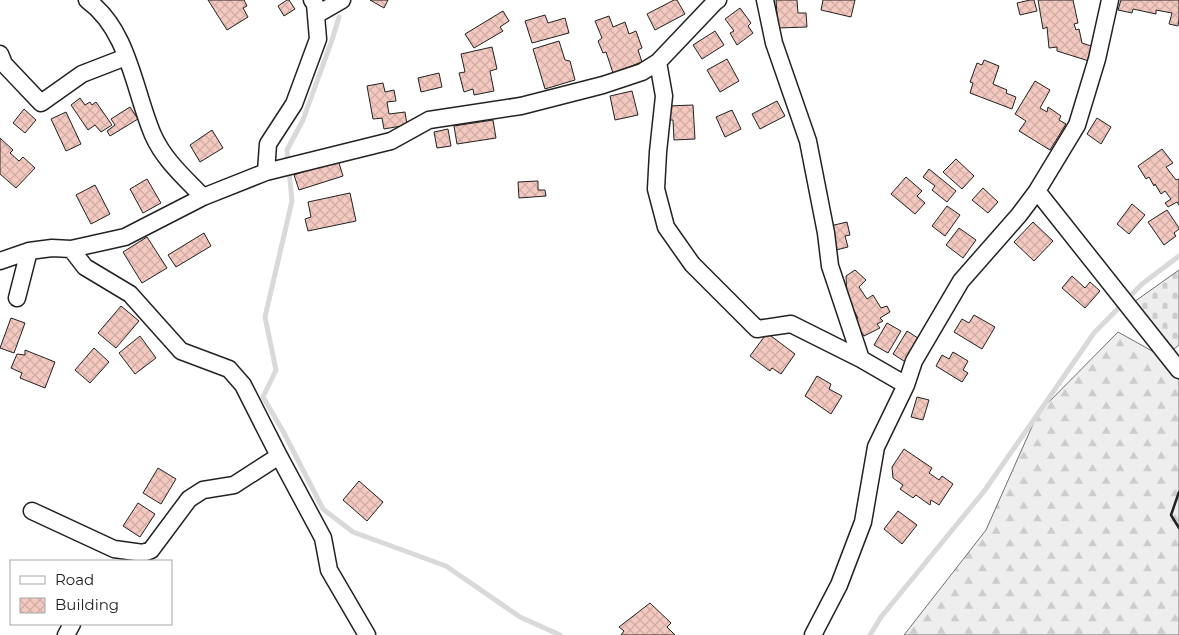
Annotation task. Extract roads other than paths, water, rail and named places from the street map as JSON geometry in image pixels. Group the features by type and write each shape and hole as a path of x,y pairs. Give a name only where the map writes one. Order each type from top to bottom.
{"street":[{"path":"87,0 97,7 112,25 126,57 154,136 166,158 203,197"},
{"path":"266,172 268,144 294,104 318,39 314,8 342,0"},
{"path":"0,262 29,251 52,248 71,249 125,237 203,197 266,172 391,141 429,120 520,106 603,85 642,72 658,62 718,0"},
{"path":"764,0 774,43 808,141 826,232 830,266 861,359"},
{"path":"813,635 838,585 863,522 876,447 906,385 914,361 961,281 1019,215 1037,191 1077,125 1096,59 1110,0"},
{"path":"0,54 4,64 41,103 82,74 126,57"},
{"path":"658,62 664,96 656,188 666,227 692,264 757,329 792,324 861,359 906,385"},
{"path":"1037,191 1179,370"},
{"path":"71,249 85,267 130,294 180,351 229,370 243,385 323,538 329,570 367,635"},
{"path":"17,298 29,251"},
{"path":"32,511 111,555 143,553 151,550 189,499 204,490 234,485 279,456"}],"waterway":[{"path":"339,17 303,120 287,150 292,201 265,317 276,370 263,397 284,433 323,509 353,532 446,566 520,617 560,635"},
{"path":"870,635 881,617 985,490 1094,333 1142,284 1179,256"}]}
